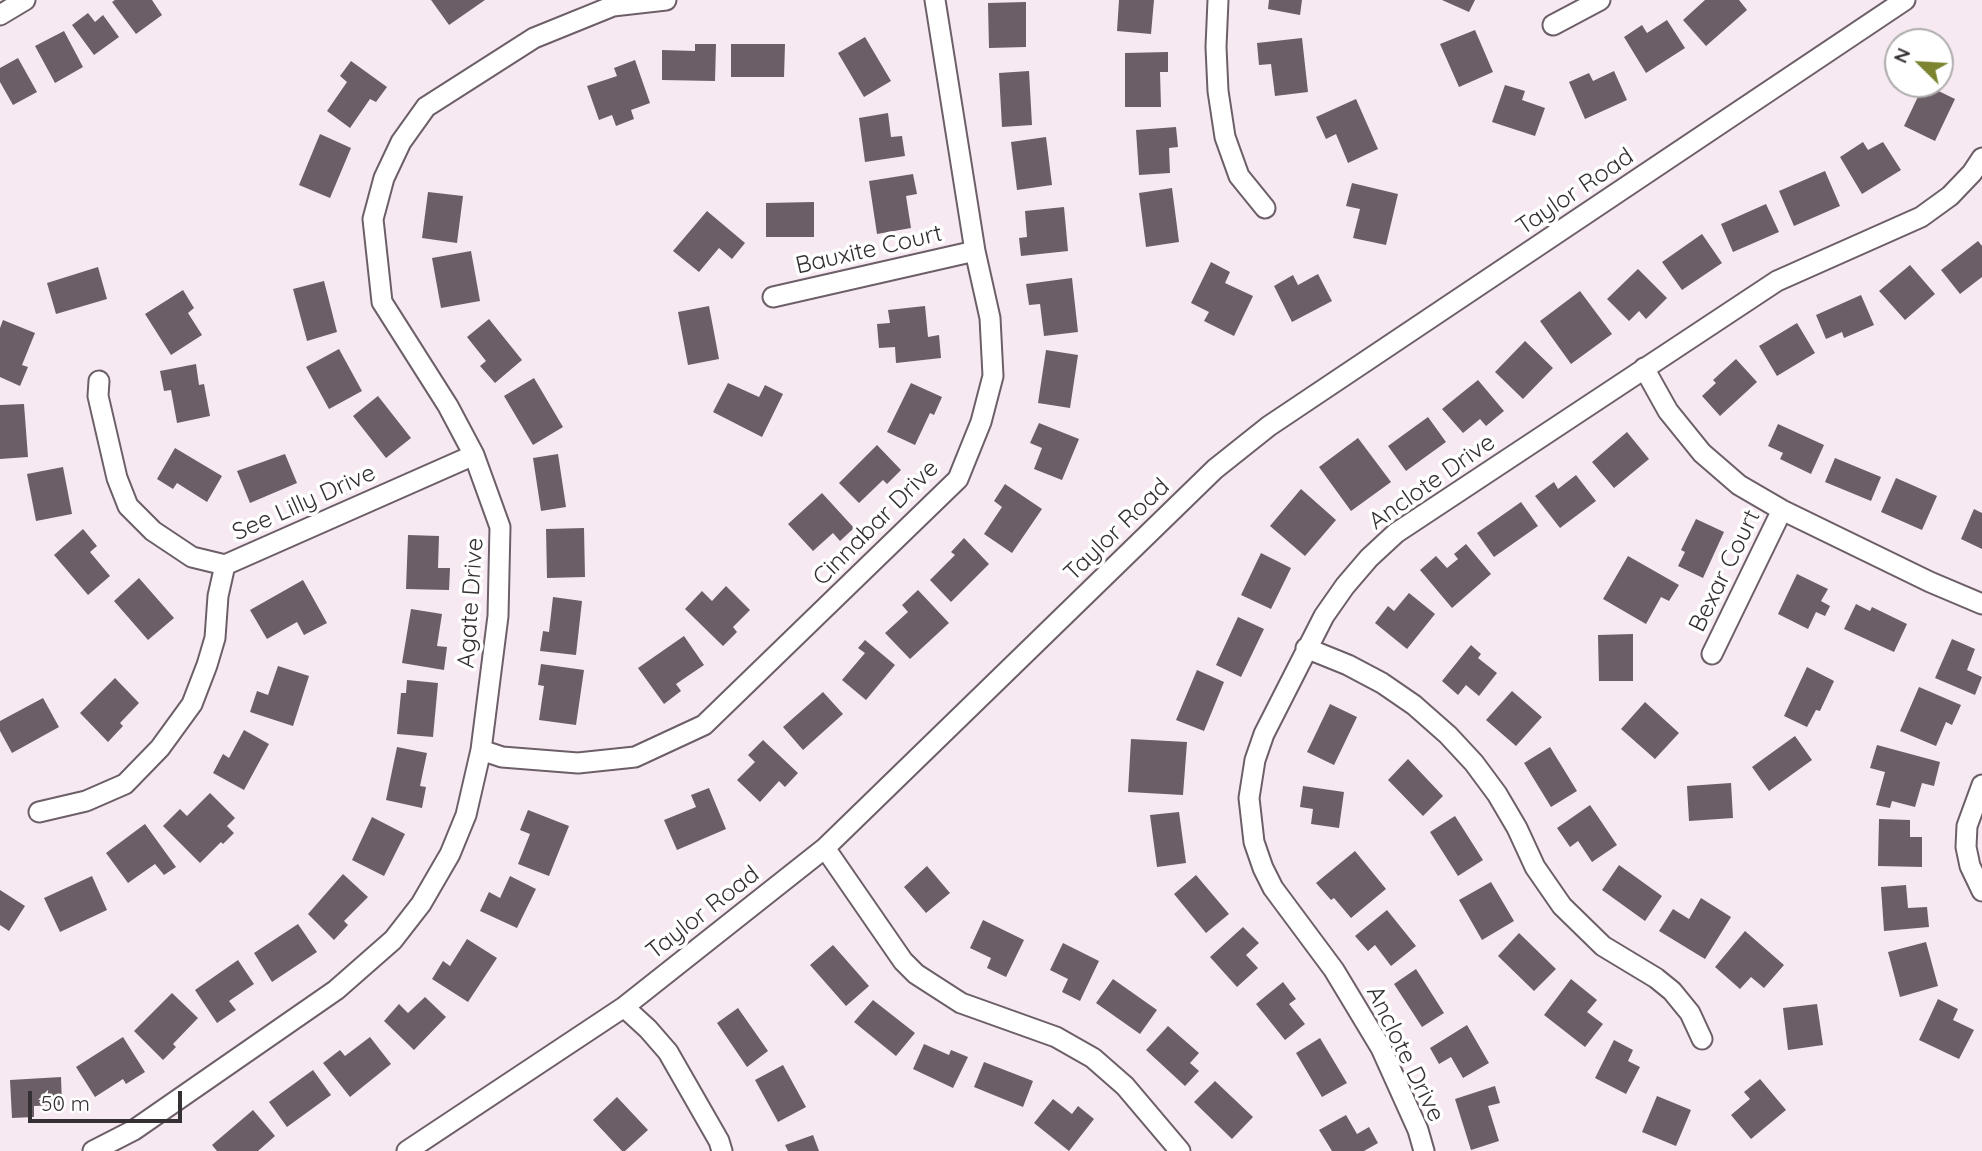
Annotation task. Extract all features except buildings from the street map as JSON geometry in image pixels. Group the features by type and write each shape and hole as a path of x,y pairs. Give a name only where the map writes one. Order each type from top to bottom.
{"street":[{"path":"0,15 24,0"},
{"name":"Agate Drive","path":"93,1151 134,1130 336,990 393,940 421,904 450,854 466,815 481,750 498,616 500,527 474,455 448,406 382,302 373,219 384,178 401,142 426,107 534,38 612,3 666,0"},
{"name":"Cinnabar Drive","path":"481,750 502,757 578,763 635,757 705,726 958,479 981,422 993,376 990,318 975,251 935,0"},
{"path":"1217,0 1216,58 1225,136 1238,176 1265,208"},
{"path":"1553,25 1600,0"},
{"name":"Taylor Road","path":"407,1151 624,1007 825,848 1215,469 1258,435 1905,0"},
{"name":"Anclote Drive","path":"1424,1151 1418,1130 1381,1048 1334,970 1273,888 1254,842 1249,798 1255,760 1264,734 1306,648 1345,586 1368,558 1396,533 1777,281 1922,217 1950,196 1982,158"},
{"name":"Bauxite Court","path":"773,297 975,251"},
{"path":"1644,368 1668,411 1702,453 1739,485 1782,510 1930,582 1982,604"},
{"name":"See Lilly Drive","path":"99,382 98,396 117,478 128,506 153,531 192,557 225,565 474,455"},
{"name":"Bexar Court","path":"1712,654 1782,510"},
{"path":"39,812 86,801 125,783 160,748 192,704 207,665 215,638 218,596 225,565"},
{"path":"1306,648 1348,665 1382,683 1414,705 1448,735 1474,763 1497,794 1535,867 1562,906 1604,946 1672,991 1690,1013 1702,1039"},
{"path":"1982,785 1967,826 1966,847 1970,866 1982,891"},
{"path":"825,848 902,961 916,974 961,1003 1056,1037 1093,1058 1125,1086 1180,1151"},
{"path":"624,1007 668,1052 719,1141 722,1151"}]}
